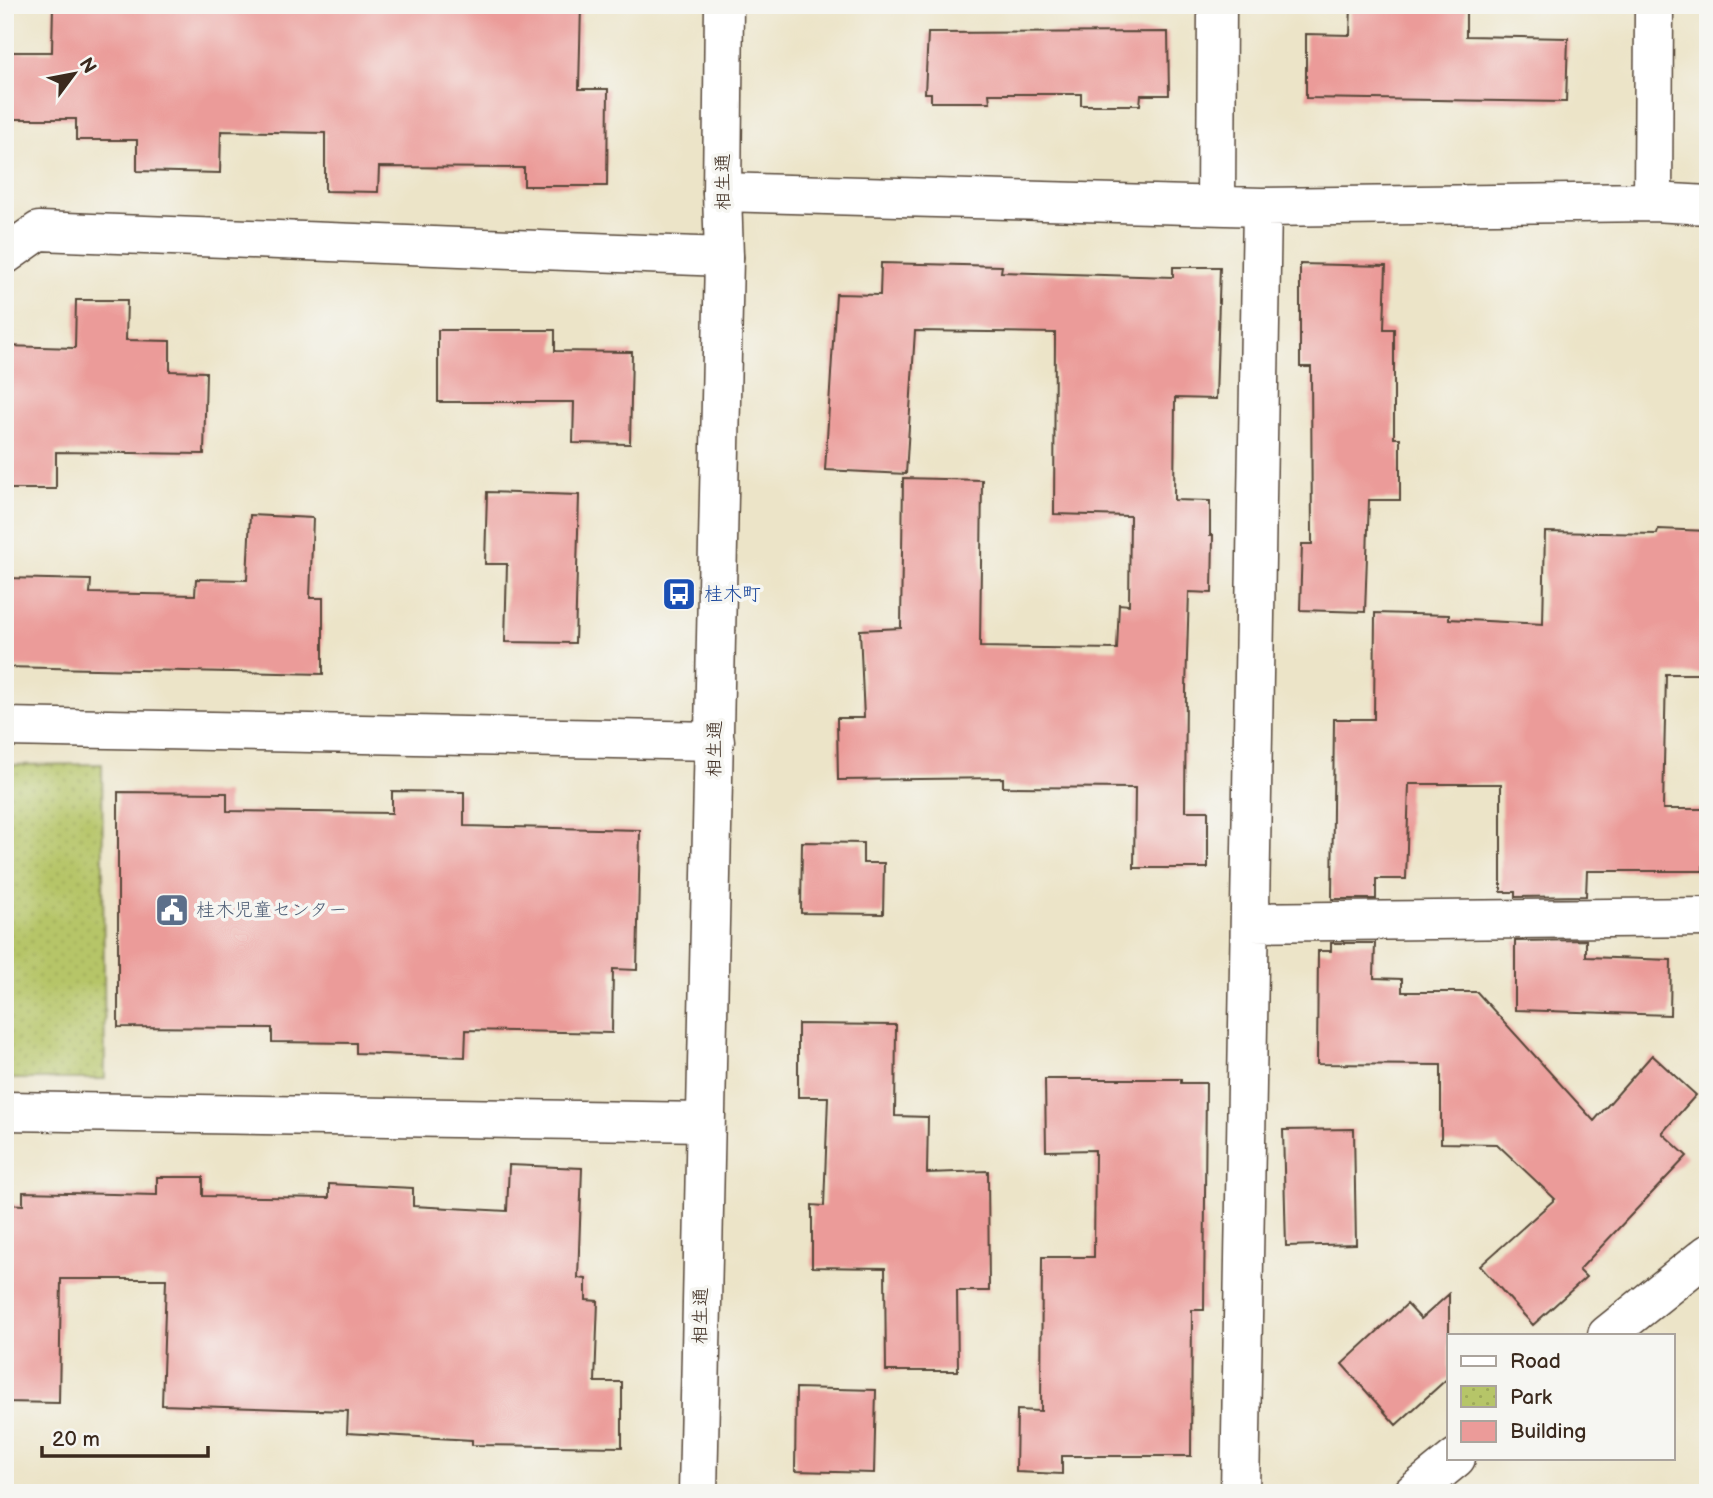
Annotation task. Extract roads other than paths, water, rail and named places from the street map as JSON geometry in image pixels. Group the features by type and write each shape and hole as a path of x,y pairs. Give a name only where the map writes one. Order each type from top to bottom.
{"street":[{"name":"相生通","path":"698,1493 724,257 724,5"},
{"path":"1216,204 1217,5"},
{"path":"1653,202 1654,5"},
{"path":"722,192 1262,207 1653,202 1708,205"},
{"path":"1240,1493 1262,207"},
{"path":"5,255 22,231 724,257"},
{"path":"5,727 715,741"},
{"path":"1250,922 1708,917"},
{"path":"5,1111 705,1122"},
{"path":"1608,1334 1708,1254"},
{"path":"1413,1493 1454,1460"}],"place":[{"name":"桂木町","path":"679,594"},
{"name":"桂木児童センター","path":"172,910"}]}
